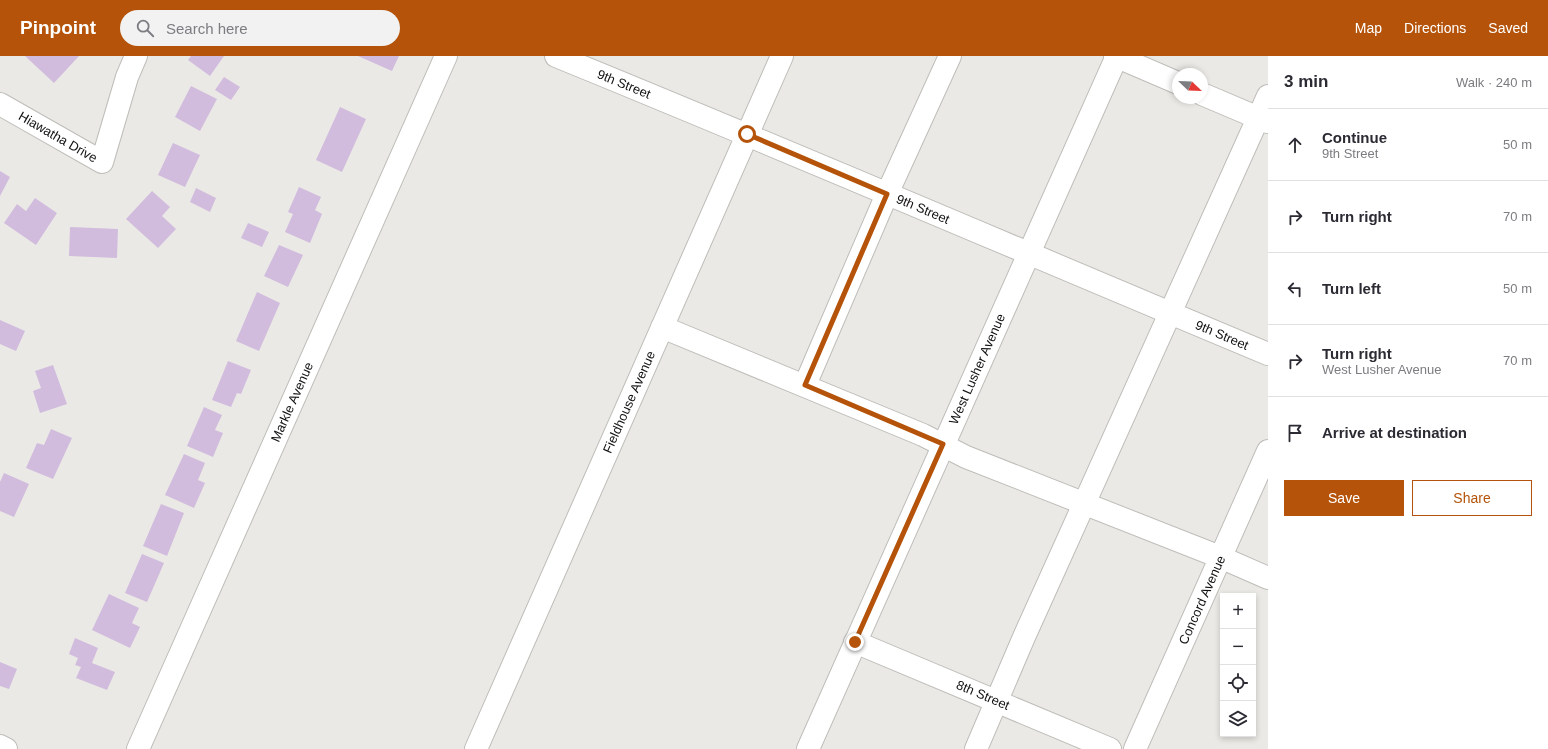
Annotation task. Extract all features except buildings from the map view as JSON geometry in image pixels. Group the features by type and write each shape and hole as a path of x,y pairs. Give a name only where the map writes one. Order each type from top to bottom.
{"street":[{"name":"Hiawatha Drive","path":"0,104 102,162 127,77 136,56"},
{"name":"Markle Avenue","path":"138,749 446,56"},
{"name":"9th Street","path":"556,56 747,134 1028,254 1268,354"},
{"name":"Fieldhouse Avenue","path":"476,749 782,56"},
{"path":"805,385 887,194 950,56"},
{"path":"1116,56 1172,80"},
{"name":"West Lusher Avenue","path":"808,749 1116,56"},
{"path":"976,749 1024,637 1170,313 1263,120 1268,96"},
{"path":"1208,97 1263,120"},
{"path":"662,327 805,385 943,444 966,457 1220,557 1268,578"},
{"name":"Concord Avenue","path":"1135,749 1268,451"},
{"name":"8th Street","path":"855,642 1110,749"},
{"path":"0,746 6,749"}],"route":[{"path":"747,134 887,194 805,385 943,444 855,642"}]}
